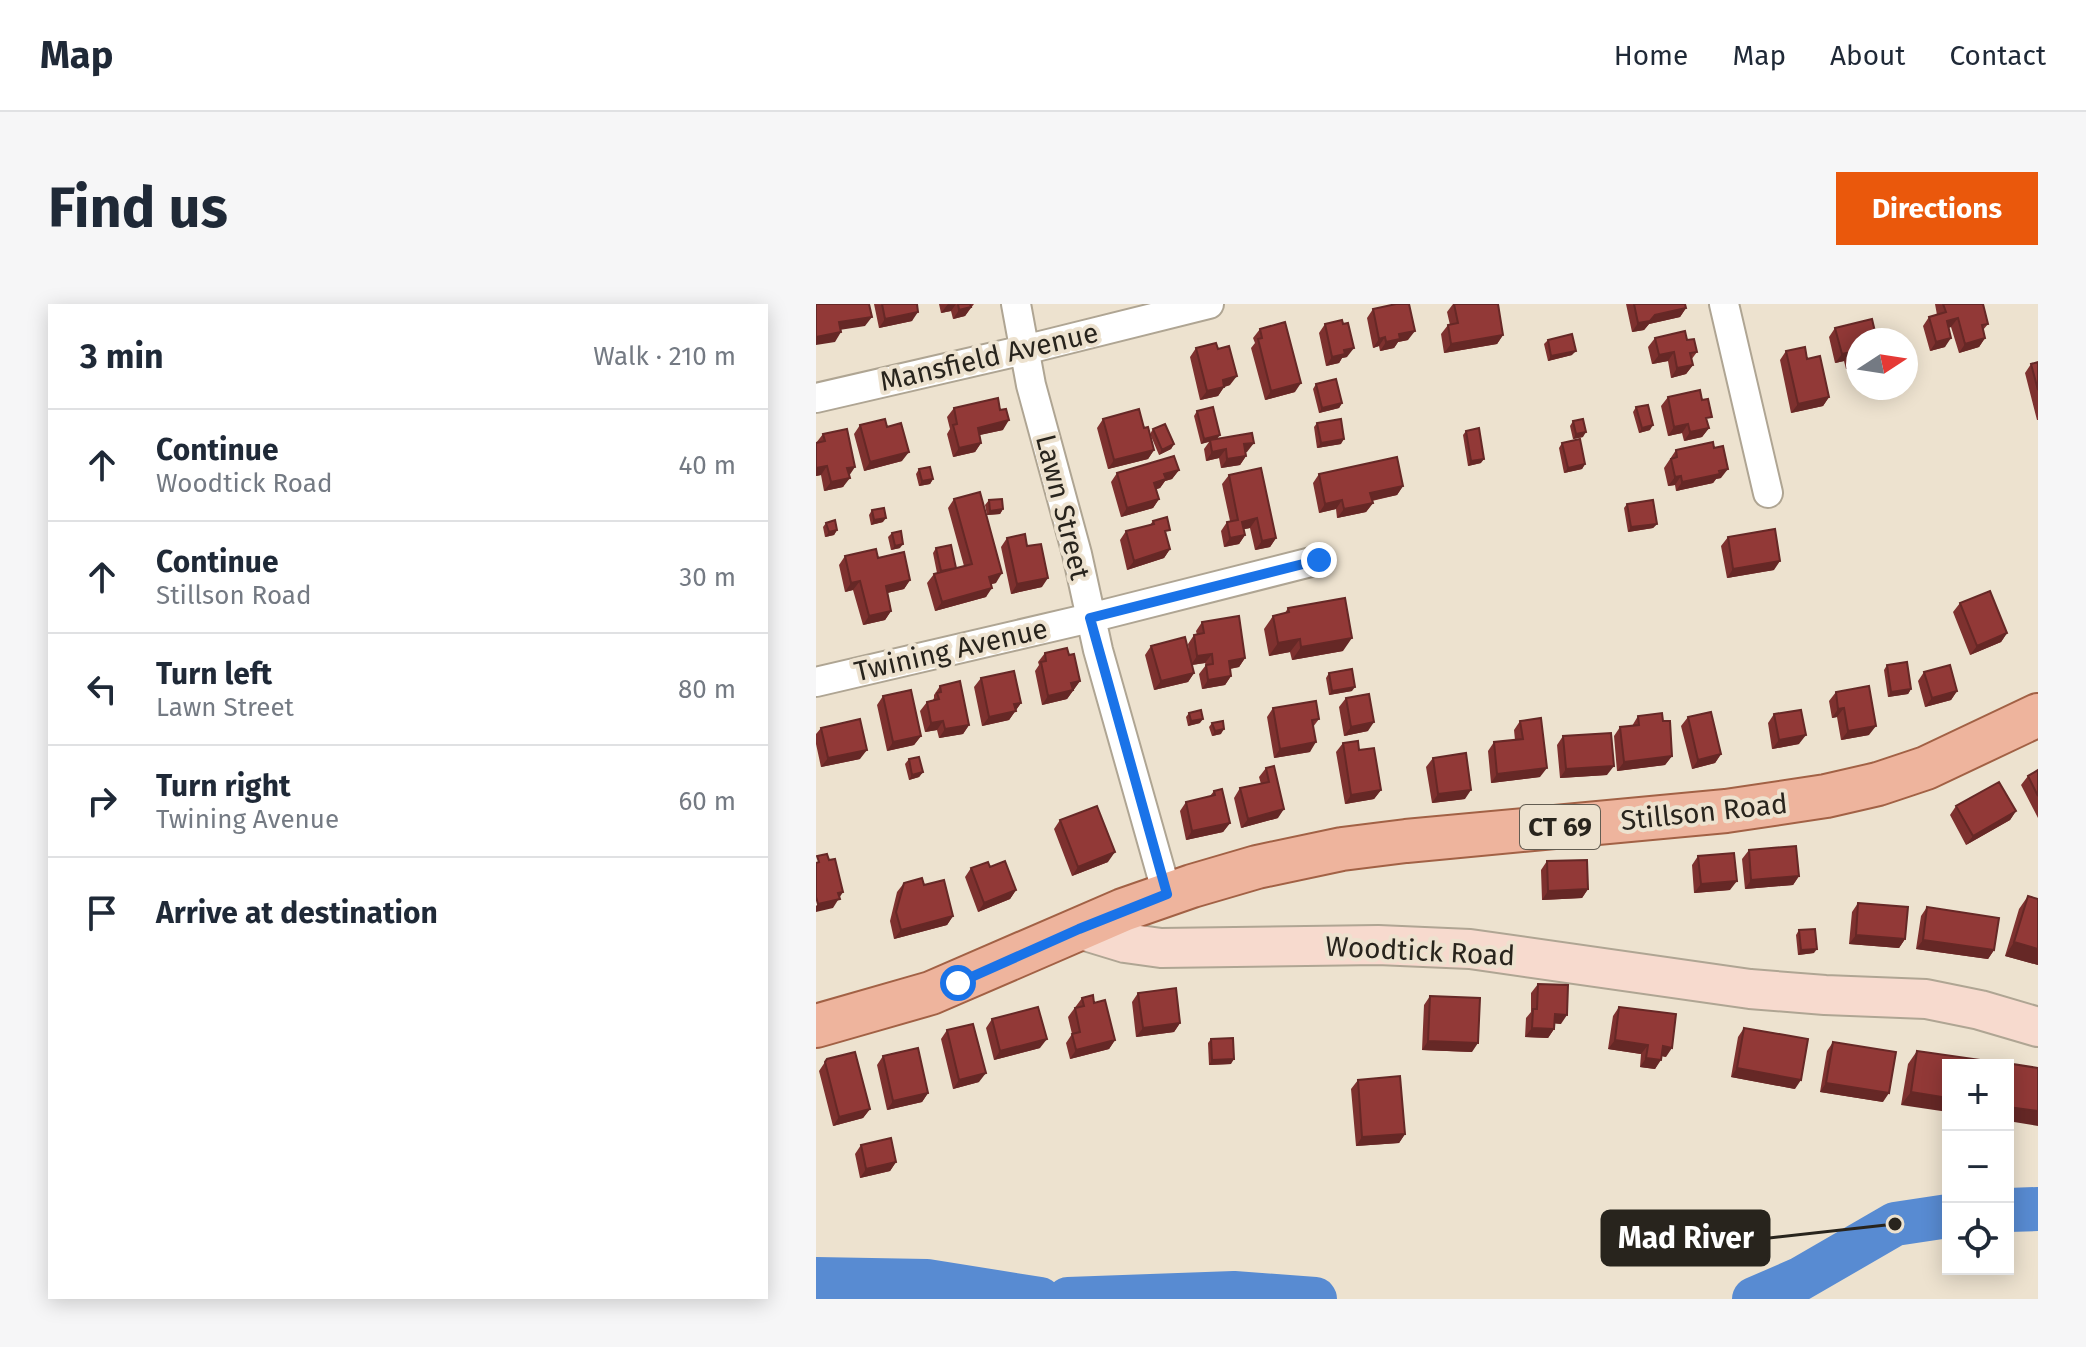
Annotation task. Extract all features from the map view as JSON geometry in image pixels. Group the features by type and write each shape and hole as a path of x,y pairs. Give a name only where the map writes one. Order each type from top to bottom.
{"main road":[{"name":"Stillson Road","path":"1079,929 1167,894 1257,867 1342,849 1738,809 1826,796 1878,784 1926,768 2038,715"},
{"name":"CT 69","path":"816,1026 945,988 1079,929"},
{"name":"Woodtick Road","path":"1079,929 1125,943 1161,948 1378,945 1470,949 1750,989 1926,999 1980,1010 2038,1027"}],"street":[{"name":"Lawn Street","path":"1016,304 1024,350 1077,554 1090,618 1167,894"},
{"name":"Mansfield Avenue","path":"816,398 1209,304"},
{"path":"1724,304 1768,493"},
{"name":"Twining Avenue","path":"816,682 1319,560"}],"building":[{"path":"816,304 869,304 872,317 839,322 841,332 816,337"},
{"path":"882,304 917,304 918,312 885,319"},
{"path":"958,304 970,304 971,307 959,310"},
{"path":"1409,304 1415,331 1399,334 1400,339 1386,342 1385,337 1379,339 1373,309"},
{"path":"1454,304 1498,304 1503,335 1451,344 1448,325 1458,323"},
{"path":"1634,304 1685,304 1686,308 1655,315 1650,321 1638,323"},
{"path":"1943,304 1983,304 1988,324 1982,325 1985,338 1965,344 1958,318 1947,321 1951,338 1936,342 1929,317 1946,312"},
{"path":"1872,319 1874,328 1846,328 1846,353 1842,354 1835,328"},
{"path":"1342,320 1343,324 1348,323 1354,348 1332,357 1325,324"},
{"path":"1285,322 1301,383 1271,391 1258,339 1262,338 1260,329"},
{"path":"1685,331 1687,340 1694,339 1697,352 1690,353 1693,365 1677,368 1674,352 1659,355 1655,338"},
{"path":"1572,334 1576,351 1551,356 1548,340"},
{"path":"1216,343 1218,349 1229,346 1237,376 1223,380 1224,387 1207,391 1196,348"},
{"path":"1805,347 1807,359 1820,356 1829,397 1798,404 1786,351"},
{"path":"2038,362 2038,390 2031,364"},
{"path":"1336,379 1342,403 1322,408 1316,384"},
{"path":"1700,390 1702,400 1708,399 1712,417 1706,418 1709,428 1690,432 1688,424 1674,427 1668,397"},
{"path":"998,398 1000,410 1006,409 1009,420 978,428 981,443 959,448 953,425 957,424 954,408"},
{"path":"1648,405 1653,425 1642,428 1636,407"},
{"path":"1213,407 1220,435 1204,439 1197,411"},
{"path":"1139,409 1154,450 1114,460 1103,419"},
{"path":"885,419 887,427 901,423 909,452 870,462 860,425"},
{"path":"1341,419 1344,439 1321,443 1317,423"},
{"path":"1583,419 1586,432 1576,434 1573,421"},
{"path":"1165,424 1174,444 1162,450 1153,429"},
{"path":"1479,428 1484,459 1471,461 1466,431"},
{"path":"847,429 855,467 847,468 850,478 831,482 827,466 816,468 816,443 825,441 823,434"},
{"path":"1252,433 1254,443 1244,444 1246,456 1227,459 1226,449 1212,452 1210,440"},
{"path":"1580,439 1585,464 1568,468 1562,443"},
{"path":"1713,442 1714,448 1723,446 1728,469 1719,471 1720,474 1682,482 1681,476 1675,477 1671,459 1677,457 1676,450"},
{"path":"1174,456 1179,470 1164,474 1166,479 1154,483 1159,499 1127,508 1117,473"},
{"path":"1397,457 1403,486 1370,493 1373,503 1344,509 1342,500 1325,504 1319,474"},
{"path":"930,467 933,479 922,481 919,469"},
{"path":"1261,468 1276,538 1262,541 1257,518 1242,522 1245,535 1230,538 1227,522 1238,520 1229,475"},
{"path":"980,492 1002,573 989,577 992,588 942,602 934,574 972,564 954,499"},
{"path":"1002,499 1003,509 990,511 989,500"},
{"path":"1653,500 1657,524 1631,527 1627,504"},
{"path":"884,508 886,518 874,520 872,510"},
{"path":"1167,517 1170,530 1165,531 1170,549 1134,561 1126,531 1154,524 1153,521"},
{"path":"835,520 837,530 829,532 826,523"},
{"path":"1775,529 1780,561 1733,569 1728,537"},
{"path":"901,531 903,544 895,546 892,533"},
{"path":"1025,534 1027,546 1041,544 1048,578 1017,584 1007,538"},
{"path":"951,545 956,568 941,571 936,548"},
{"path":"876,549 878,558 904,552 910,580 886,586 891,611 869,616 860,581 851,583 845,556"},
{"path":"1990,591 2007,633 1977,646 1960,603"},
{"path":"1345,598 1352,638 1301,647 1300,639 1278,643 1273,616 1289,612 1288,608"},
{"path":"1239,616 1245,658 1229,661 1231,676 1208,680 1206,665 1213,664 1212,654 1197,656 1194,635 1204,633 1202,622"},
{"path":"1185,637 1194,673 1161,681 1151,646"},
{"path":"1067,648 1069,655 1074,654 1080,681 1071,683 1073,690 1048,696 1041,662 1046,661 1045,653"},
{"path":"1907,662 1911,689 1891,692 1887,665"},
{"path":"1950,665 1957,691 1932,698 1924,672"},
{"path":"1352,669 1355,687 1332,691 1329,673"},
{"path":"1014,671 1021,703 1014,704 1016,711 989,717 981,678"},
{"path":"960,681 969,725 945,729 943,721 931,723 927,702 939,699 937,693 941,692 940,686"},
{"path":"1869,686 1876,726 1848,731 1844,708 1838,709 1836,692"},
{"path":"911,690 921,736 893,742 883,696"},
{"path":"1369,694 1374,722 1351,727 1346,698"},
{"path":"1316,701 1319,719 1312,720 1316,742 1280,749 1273,708"},
{"path":"1201,710 1203,719 1191,721 1189,713"},
{"path":"1801,710 1806,735 1779,740 1774,714"},
{"path":"1711,712 1721,754 1698,760 1688,717"},
{"path":"1662,713 1663,721 1670,721 1672,756 1624,762 1620,727 1639,725 1638,716"},
{"path":"1541,718 1547,768 1497,774 1494,742 1523,739 1520,721"},
{"path":"860,719 867,750 828,758 821,728"},
{"path":"1223,721 1224,729 1215,731 1212,723"},
{"path":"1611,733 1614,766 1566,769 1563,736"},
{"path":"1358,741 1359,750 1374,748 1381,790 1351,795 1343,743"},
{"path":"1466,753 1471,790 1438,794 1433,758"},
{"path":"919,757 923,772 912,775 909,759"},
{"path":"1274,766 1284,809 1248,819 1240,788 1269,782 1266,768"},
{"path":"2038,770 2038,796 2028,776"},
{"path":"1999,782 2016,811 1973,836 1956,806"},
{"path":"1222,789 1230,823 1192,831 1186,802 1215,795 1214,791"},
{"path":"1097,806 1115,852 1078,867 1060,820"},
{"path":"1796,846 1799,876 1751,880 1749,850"},
{"path":"1734,853 1737,881 1701,884 1698,856"},
{"path":"827,854 829,860 835,859 843,892 838,893 840,899 818,904 817,856"},
{"path":"1587,860 1588,889 1548,891 1547,861"},
{"path":"1005,861 1016,890 984,903 971,868 988,862 990,867"},
{"path":"922,878 924,885 944,880 953,916 901,930 896,912 904,883"},
{"path":"2028,896 2038,899 2038,949 2014,942"},
{"path":"1858,903 1908,907 1905,939 1856,935"},
{"path":"1927,907 1999,918 1994,950 1923,940"},
{"path":"1815,929 1817,949 1801,950 1799,930"},
{"path":"1538,984 1568,985 1567,1015 1555,1014 1554,1029 1532,1028"},
{"path":"1176,988 1180,1023 1143,1028 1138,993"},
{"path":"1093,995 1094,1003 1105,1000 1115,1040 1076,1050 1072,1034 1080,1032 1075,1008 1084,1006 1082,998"},
{"path":"1430,996 1480,998 1478,1043 1428,1041"},
{"path":"1038,1007 1047,1039 1000,1051 992,1019"},
{"path":"1619,1007 1676,1014 1672,1048 1663,1046 1661,1060 1646,1058 1648,1045 1615,1040"},
{"path":"973,1024 986,1073 959,1080 947,1030"},
{"path":"1744,1028 1808,1039 1801,1080 1737,1068"},
{"path":"1233,1038 1234,1059 1212,1060 1211,1039"},
{"path":"1833,1042 1896,1052 1889,1093 1826,1083"},
{"path":"918,1048 928,1093 893,1101 883,1056"},
{"path":"1917,1051 1974,1059 1942,1059 1942,1097 1911,1092"},
{"path":"855,1052 870,1109 839,1117 825,1062"},
{"path":"2014,1064 2038,1068 2038,1111 2014,1108"},
{"path":"1400,1076 1405,1134 1362,1137 1358,1080"},
{"path":"891,1138 896,1162 866,1169 861,1145"}],"waterway":[{"path":"2014,1210 2038,1209"},
{"path":"1754,1299 1800,1279 1895,1224 1942,1217"},
{"path":"816,1279 927,1281 1040,1299"},
{"path":"1068,1299 1234,1293 1315,1299"}],"place":[{"name":"Mad River","path":"1895,1224"}],"route":[{"path":"958,983 1123,910 1167,894 1090,618 1319,560"}]}
